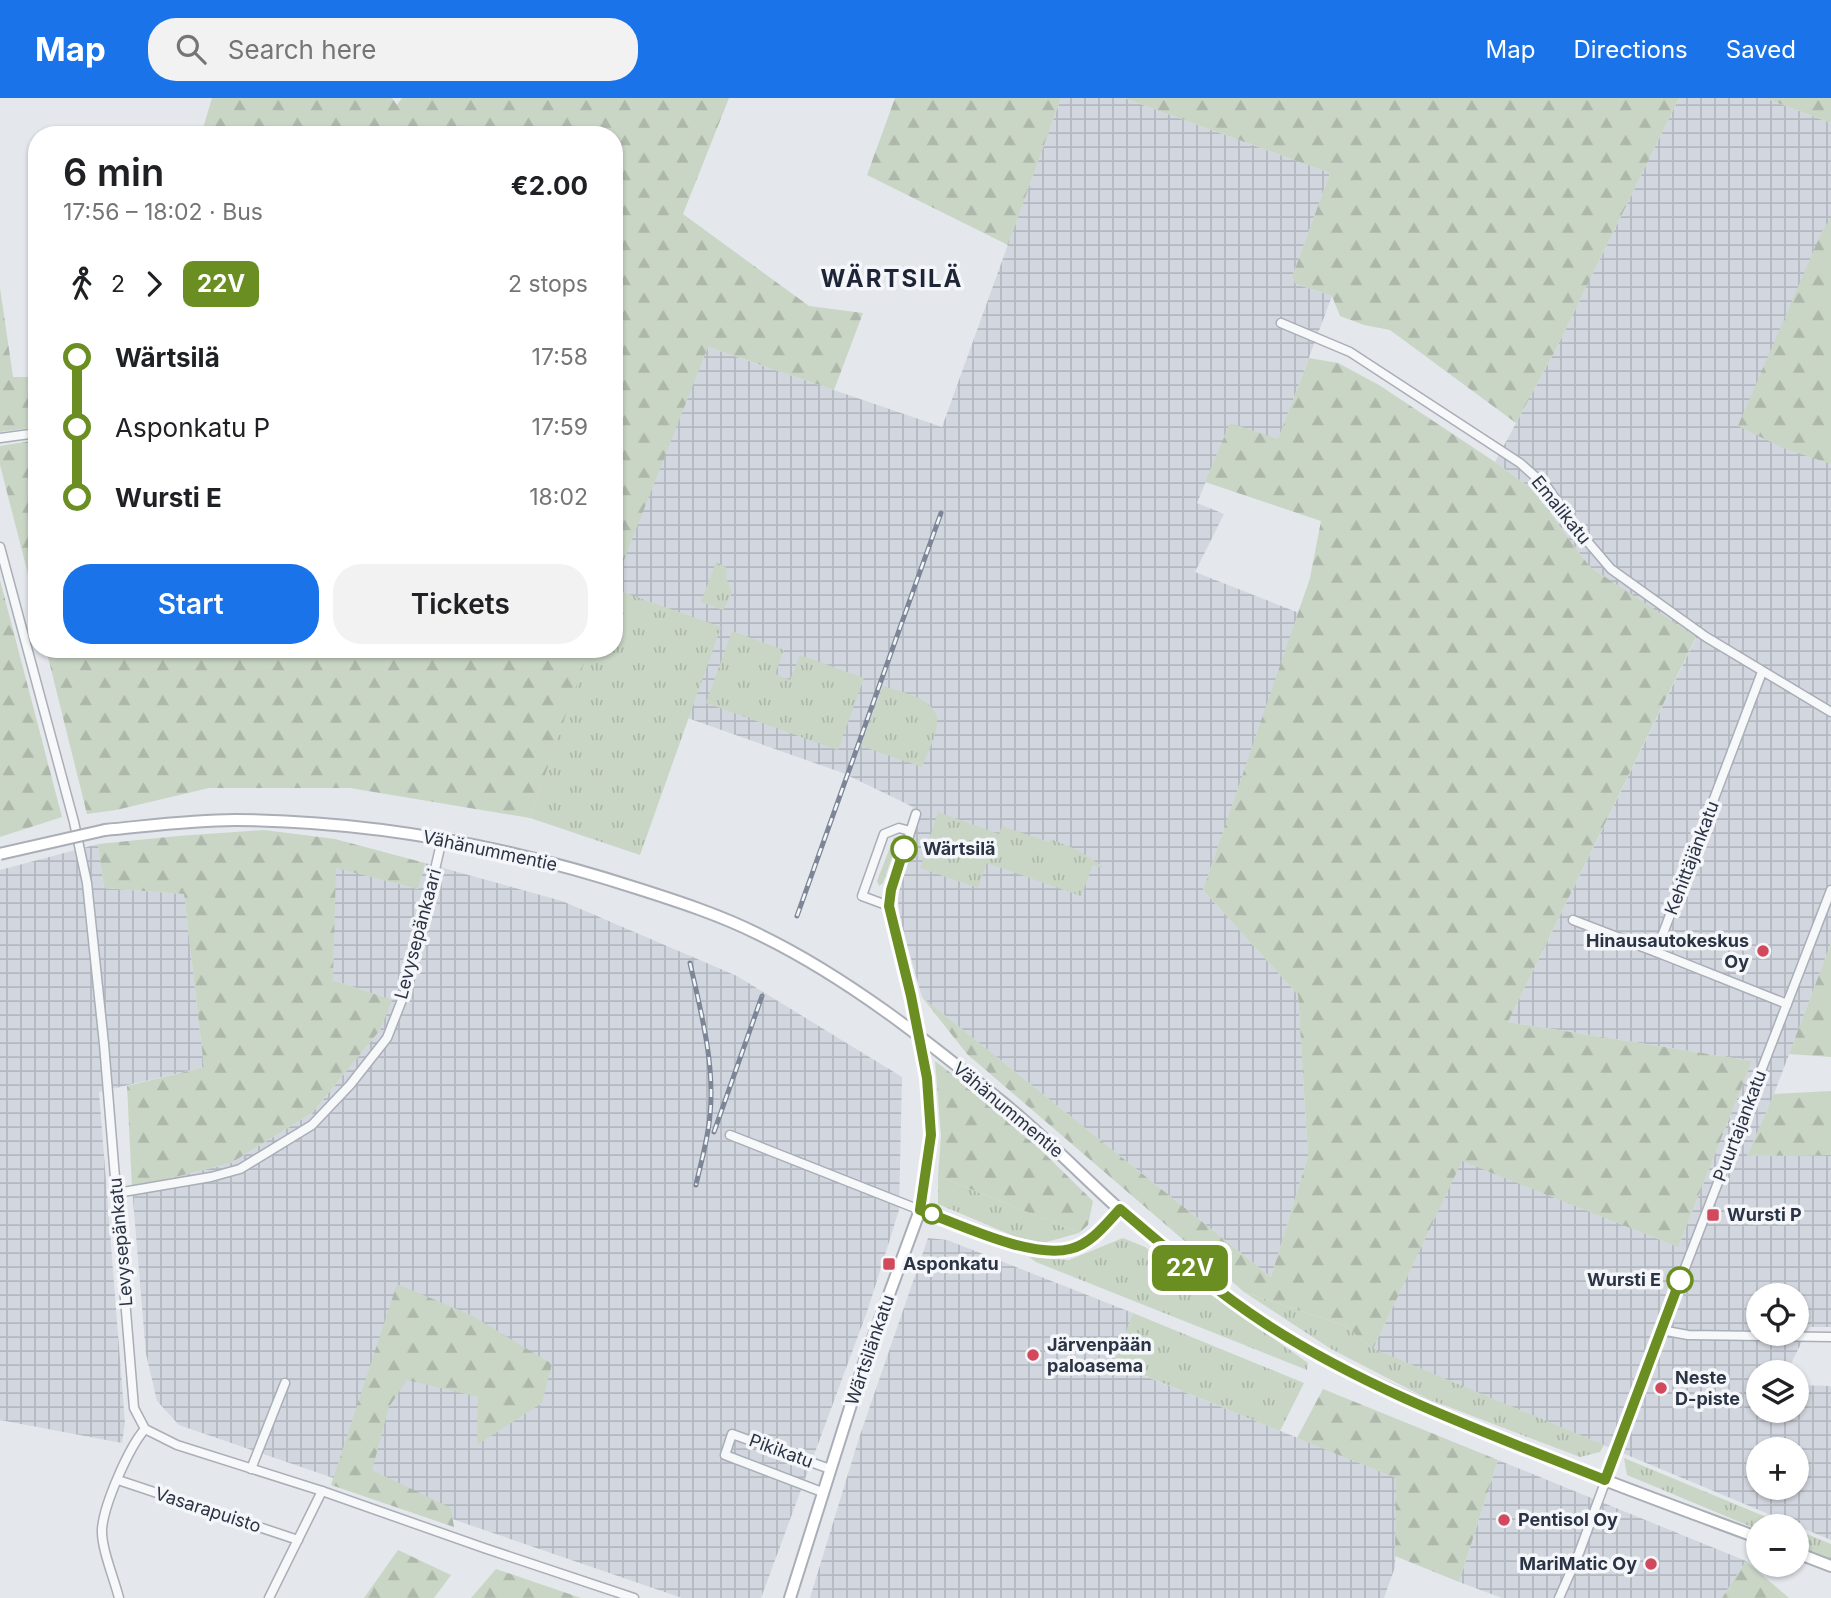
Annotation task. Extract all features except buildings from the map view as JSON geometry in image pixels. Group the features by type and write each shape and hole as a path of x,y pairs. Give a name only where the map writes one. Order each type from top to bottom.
{"main road":[{"name":"Vähänummentie","path":"0,854 105,830 232,820 320,823 442,839 596,875 677,901 758,933 846,984 902,1023 1006,1105 1120,1209 1199,1276 1266,1324 1391,1391 1605,1480 1746,1533"},
{"path":"920,1210 1014,1245 1042,1251 1071,1249 1093,1238 1120,1209"},
{"name":"Wärtsilänkatu","path":"790,1598 864,1360 920,1210"},
{"path":"1809,1558 1831,1566"}],"street":[{"name":"Emalikatu","path":"1282,323 1350,352 1520,463 1547,487 1576,528 1611,569 1676,618 1831,712"},
{"path":"0,439 28,434"},
{"name":"Levysepänkatu","path":"0,547 28,651"},
{"name":"Levysepänkatu","path":"30,658 74,822 87,883 117,1193 134,1408 145,1429"},
{"name":"Kehittäjänkatu","path":"1656,952 1762,672"},
{"name":"Wärtsilänkatu","path":"916,814 891,890 889,906 927,1078 931,1135 920,1210"},
{"path":"889,906 862,896 884,834 899,828 910,831"},
{"name":"Levysepänkaari","path":"117,1193 211,1177 240,1169 312,1125 350,1085 387,1038 409,982 442,839"},
{"name":"Puurtajankatu","path":"1559,1598 1579,1553 1661,1330 1831,890"},
{"path":"1573,920 1787,1004"},
{"path":"730,1135 920,1210"},
{"path":"1661,1330 1688,1335 1831,1337"},
{"path":"251,1469 285,1383"},
{"path":"119,1598 102,1529 118,1480 135,1441 145,1429 177,1445 322,1491 634,1598"},
{"name":"Pikikatu","path":"822,1492 724,1455 732,1434 830,1469"},
{"name":"Vasarapuisto","path":"118,1480 298,1540"},
{"path":"269,1598 322,1491"}],"shaded area":[{"path":"1061,98 1124,98 1330,173 1292,277 1296,284 1332,296 1278,440 1230,423 1197,503 1224,514 1195,572 1299,613 1203,890 1298,995 1308,1156 1271,1277 922,997 901,923 893,864 913,807 843,773 577,679 603,658 623,658 623,552 708,347 942,427"},
{"path":"1679,98 1765,98 1831,123 1831,943 1774,1094 1747,1156 1831,1155 1831,1327 1809,1327 1809,1283 1746,1283 1746,1346 1800,1346 1793,1360 1746,1360 1746,1423 1809,1423 1809,1385 1831,1386 1831,1540 1809,1531 1809,1514 1769,1514 1373,1349 1462,1160 1678,1247 1752,1061 1508,1022 1696,638 1590,567 1532,489 1495,462 1555,351"},
{"path":"98,844 104,888 184,894 204,1067 99,1092 125,1423 122,1443 0,1420 0,870"},
{"path":"425,863 562,901 737,976 902,1077 899,1210 868,1309 761,1598 682,1598 179,1425 157,1401 146,1354 132,1188 231,1163 312,1113 380,1030 391,1000 333,980 335,867 418,889"},
{"path":"928,1238 947,1240 1133,1313 1115,1364 1397,1478 1395,1567 1384,1598 810,1598 859,1438"},
{"path":"1498,1460 1746,1561 1722,1598 1502,1598 1459,1582"}],"green space":[{"path":"212,98 392,98 397,105 402,98 729,98 683,214 809,306 863,313 834,390 708,347 623,562 623,126 204,126"},
{"path":"895,98 1061,98 1008,245 867,175"},
{"path":"1124,98 1679,98 1555,351 1516,423 1390,330 1364,325 1340,316 1332,296 1296,284 1292,277 1330,173"},
{"path":"1765,98 1831,98 1831,123"},
{"path":"1831,218 1831,464 1783,448 1738,426 1822,231"},
{"path":"0,288 13,377 28,377 28,428 0,432"},
{"path":"1309,358 1338,363 1379,385 1495,462 1532,489 1590,567 1696,637 1508,1022 1752,1061 1678,1247 1462,1161 1373,1349 1346,1326 1244,1292 967,1054 922,997 1271,1277 1308,1156 1298,995 1203,890 1310,578 1321,521 1205,482 1230,423 1278,439"},
{"path":"28,441 28,574 0,465 0,446"},
{"path":"716,562 727,568 726,577 732,593 723,610 701,602"},
{"path":"0,580 62,817 0,837"},
{"path":"623,592 721,627 640,855 530,818 585,658 623,658"},
{"path":"732,631 784,650 775,674 790,680 800,655 864,678 838,750 706,703"},
{"path":"48,658 586,658 530,818 350,788 209,788 116,810 87,814"},
{"path":"883,686 918,698 933,709 937,716 935,736 922,767 861,746"},
{"path":"938,812 999,834 1002,826 1049,842 1050,839 1078,850 1102,866 1093,865 1081,896 987,863 978,888 920,868"},
{"path":"264,830 335,839 425,863 418,889 336,868 333,980 392,1000 380,1030 312,1113 231,1163 132,1188 127,1086 204,1067 184,894 104,888 98,844"},
{"path":"894,837 898,841 883,883 879,886 877,881"},
{"path":"1831,943 1831,1057 1789,1054"},
{"path":"935,1061 1003,1113 1093,1201 1088,1225 1079,1233 938,1176 941,1136"},
{"path":"1831,1091 1831,1155 1747,1156 1774,1094"},
{"path":"938,1176 1079,1233 1043,1243 1016,1237 938,1204"},
{"path":"1123,1238 1145,1247 1308,1363 1307,1370 1029,1257 1069,1260"},
{"path":"397,1284 471,1315 552,1364 542,1403 477,1445 478,1397 407,1380 389,1407 372,1470 451,1508 454,1527 331,1485"},
{"path":"1244,1292 1346,1326 1372,1348 1604,1445 1600,1452 1580,1457 1428,1399 1331,1349"},
{"path":"1133,1313 1304,1383 1280,1431 1114,1363"},
{"path":"1323,1389 1498,1460 1459,1582 1395,1556 1396,1478 1297,1438"},
{"path":"1624,1458 1759,1514 1746,1514 1746,1525 1627,1475"},
{"path":"1809,1535 1831,1544 1831,1560 1809,1551"},
{"path":"398,1550 451,1575 434,1598 364,1598"},
{"path":"1746,1561 1746,1577 1765,1577 1789,1598 1722,1598"},
{"path":"496,1569 581,1598 471,1598"}],"railway":[{"path":"797,916 941,513"},
{"path":"690,963 706,1038 711,1077 709,1124 696,1185"},
{"path":"714,1132 762,996"}],"bus line":[{"name":"22V","path":"904,849 891,890 889,906 927,1078 931,1135 920,1210 1014,1245 1042,1251 1071,1249 1093,1238 1120,1209 1199,1276 1266,1324 1329,1360 1465,1424 1605,1480 1680,1280"}],"place":[{"name":"Wärtsilä","path":"904,849"},
{"name":"Hinausautokeskus Oy","path":"1763,951"},
{"name":"Wursti P","path":"1713,1215"},
{"name":"Asponkatu","path":"889,1264"},
{"name":"Wursti E","path":"1680,1280"},
{"name":"Järvenpään paloasema","path":"1033,1355"},
{"name":"Neste D-piste","path":"1661,1388"},
{"name":"Pentisol Oy","path":"1504,1520"},
{"name":"MariMatic Oy","path":"1651,1564"}],"district":[{"name":"WÄRTSILÄ","path":"892,279"}]}
